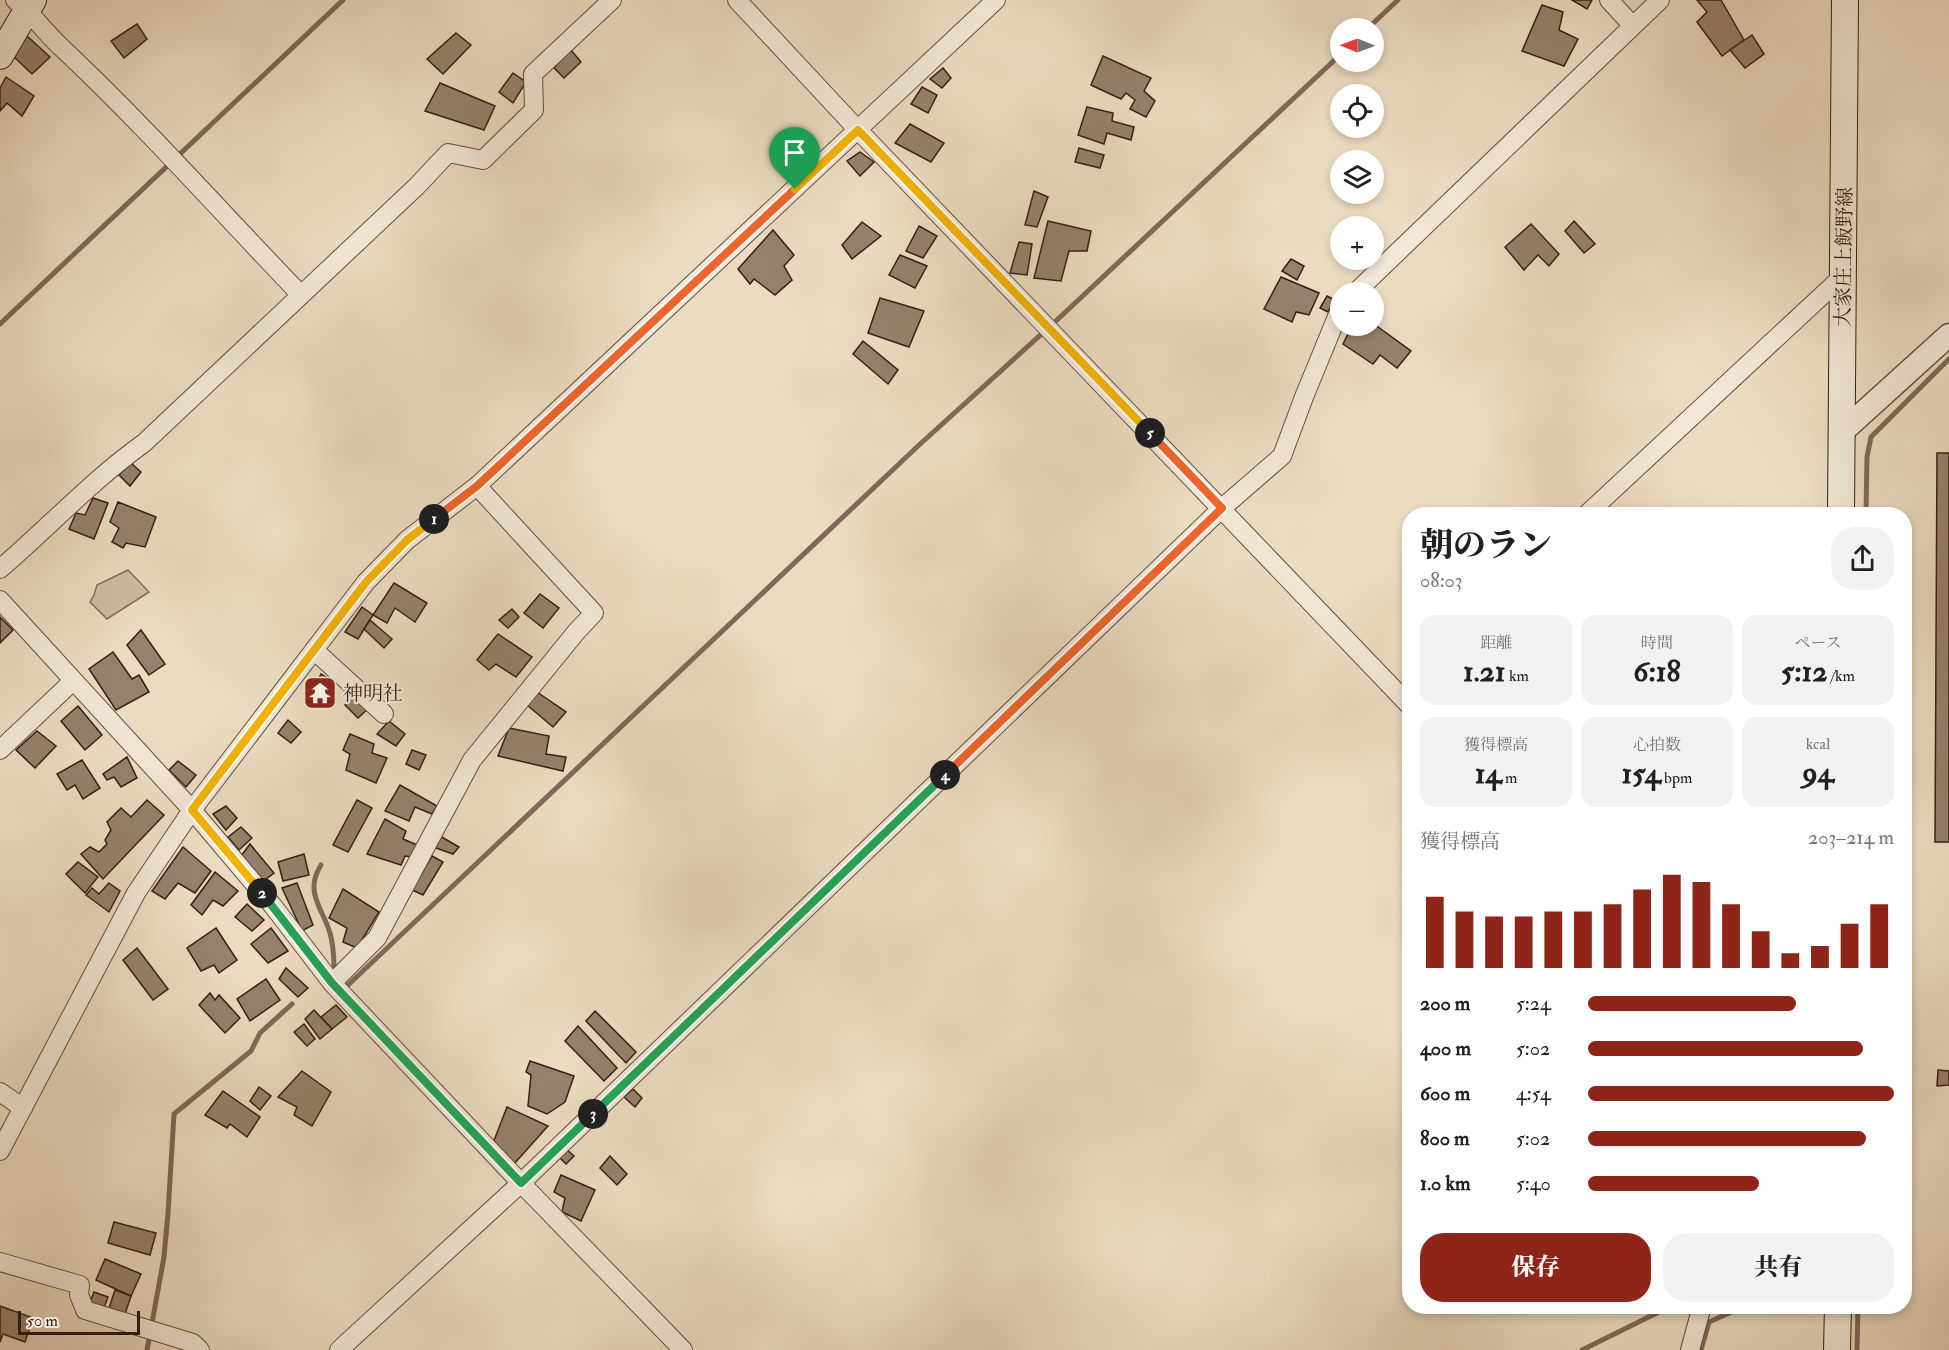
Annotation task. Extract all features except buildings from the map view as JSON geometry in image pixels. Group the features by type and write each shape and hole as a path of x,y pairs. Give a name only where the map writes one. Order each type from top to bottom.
{"main road":[{"name":"大家庄上飯野線","path":"1841,507 1845,0"},
{"path":"0,56 25,3"},
{"path":"1837,1350 1838,1314"}],"street":[{"path":"0,569 111,466 144,443 417,186 448,153 483,160 534,110 533,74 612,0"},
{"path":"737,0 858,130 1402,697"},
{"path":"0,1150 136,893 192,810 366,582 407,540 477,486 996,0"},
{"path":"1609,0 1632,25"},
{"path":"1366,282 1660,0"},
{"path":"25,3 47,35 94,79 301,295"},
{"path":"1595,507 1843,276"},
{"path":"339,1350 521,1183 1222,508 1282,456 1330,334"},
{"path":"1843,431 1949,335"},
{"path":"332,983 377,938 472,760 594,614 477,486"},
{"path":"0,600 192,810 273,906 332,983 683,1350"},
{"path":"314,650 384,714"},
{"path":"0,750 73,681"},
{"path":"1396,691 1402,686"},
{"path":"0,1092 23,1108"},
{"path":"0,1262 80,1285 79,1295 85,1310 193,1342 200,1350"},
{"path":"1690,1350 1700,1314"}],"shaded area":[{"path":"128,570 149,592 107,619 90,602 97,585"}],"waterway":[{"path":"0,324 343,0"},
{"path":"1379,18 1398,0"},
{"path":"347,986 918,446 1057,320 1330,64"},
{"path":"1866,507 1867,457 1871,437 1949,359"},
{"path":"321,865 316,875 314,892 330,933 334,967"},
{"path":"147,1350 164,1257 174,1114 251,1051 260,1033 292,1004"},
{"path":"1582,1350 1655,1314"},
{"path":"1701,1350 1709,1322 1727,1314"},
{"path":"1857,1350 1858,1314"}],"place":[{"name":"神明社","path":"320,693"}],"route":[{"path":"858,130 1222,508 521,1183 332,983 273,906 192,810 366,582 407,540 477,486 795,189 858,130"}]}
